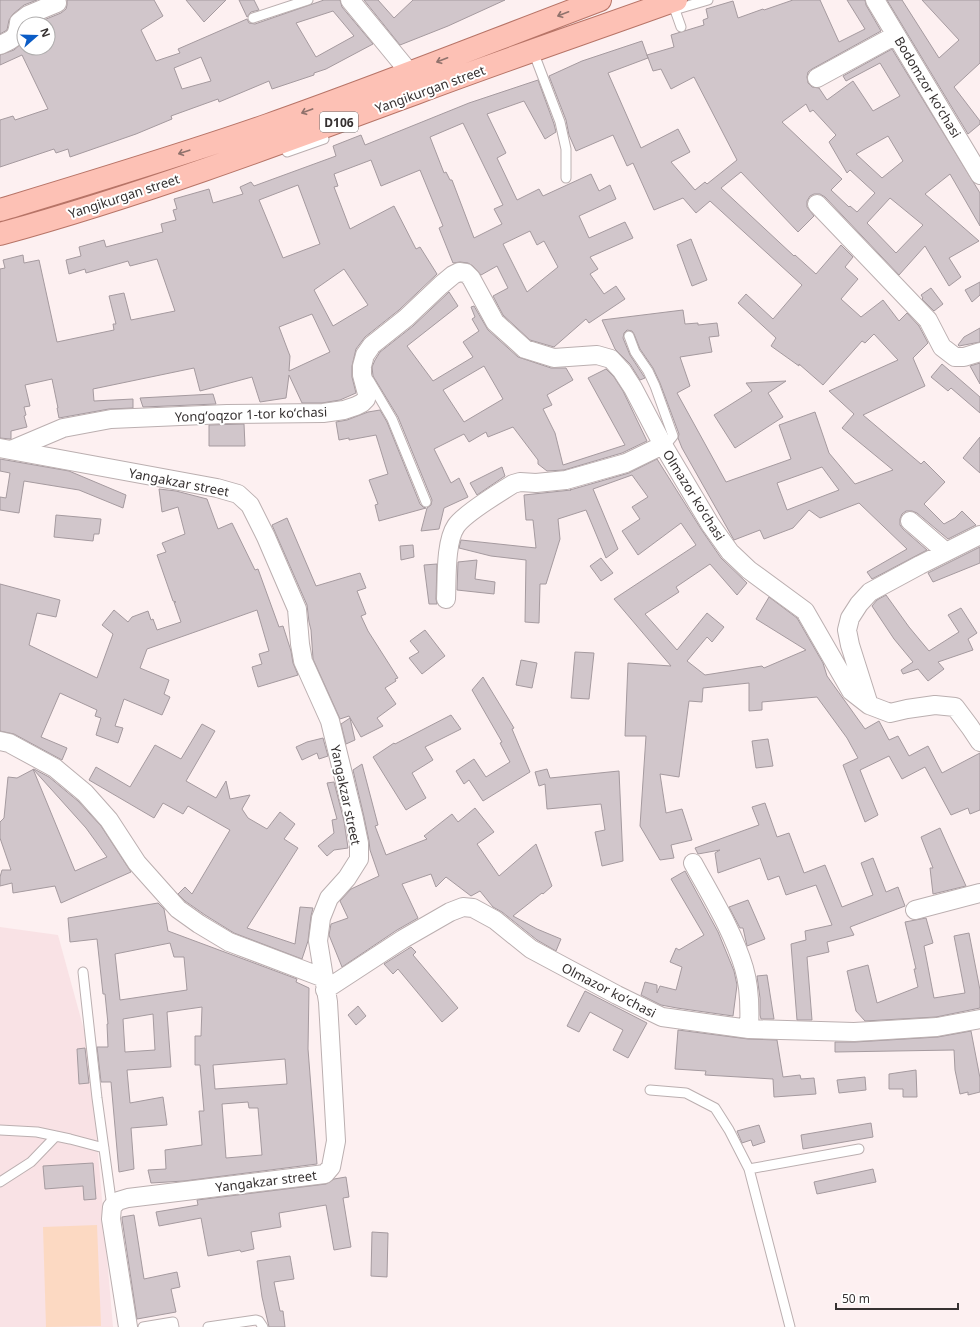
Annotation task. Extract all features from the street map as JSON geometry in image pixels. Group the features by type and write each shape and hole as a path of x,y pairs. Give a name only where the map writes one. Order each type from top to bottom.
{"main road":[{"name":"Yangikurgan street","path":"0,210 106,178 268,125 410,73 600,0"},
{"name":"Yangikurgan street","path":"6,237 36,224 281,144 421,91 675,5"}],"street":[{"path":"350,0 410,73"},
{"name":"Bodomzor koʻchasi","path":"875,0 980,175"},
{"path":"0,45 14,39 18,30 19,22 28,15 57,2"},
{"path":"817,78 896,35"},
{"path":"817,204 928,320 942,347 955,356 964,357 980,352"},
{"path":"362,366 365,355 372,345 406,318 441,284 453,275 460,272 466,273 471,278 495,322 525,349 554,358 597,355 611,359 622,371 633,388 663,445"},
{"name":"Yongʻoqzor 1-tor koʻchasi","path":"5,449 63,428 111,419 227,414 323,414 344,410 362,403 366,399 367,394 362,376 362,366"},
{"name":"Olmazor koʻchasi","path":"446,599 449,544 456,526 466,516 514,484 520,482 536,484 566,480 626,463 663,445 710,524 730,552 749,570 805,611 851,691 869,705 890,713 907,708 935,705 955,707 980,742"},
{"name":"Yangakzar street","path":"5,449 217,488 238,494 250,505 266,537 297,609 303,661 330,721 359,843 359,859 347,878 329,898 321,918 318,941 328,1002 336,1141 331,1167 325,1174 128,1198 118,1201 112,1207"},
{"path":"910,520 946,552"},
{"path":"869,705 850,645 847,630 850,618 859,604 870,592 980,535"},
{"path":"0,741 8,743 55,768 85,793 109,820 137,863 178,909 229,942 325,984"},
{"path":"693,863 728,929 744,969 748,988 750,1013 749,1029"},
{"path":"915,910 980,893"},
{"name":"Olmazor koʻchasi","path":"325,984 450,912 463,907 473,908 494,920 530,949 662,1017 749,1029 854,1032 937,1027 980,1019"},
{"path":"112,1207 111,1218 128,1327"}],"lane":[{"path":"253,18 308,0"},
{"path":"526,63 640,20 675,5 708,0"},
{"path":"675,5 681,27"},
{"path":"536,59 560,122 566,149 566,178"},
{"path":"280,154 332,136"},
{"path":"6,237 250,164"},
{"path":"629,336 635,352 648,371 655,386 673,436 663,445"},
{"path":"362,366 392,419 426,502"},
{"path":"83,972 97,1098 112,1207"},
{"path":"650,1090 686,1093 715,1108 729,1130 750,1169 790,1327"},
{"path":"0,1130 37,1132 104,1148"},
{"path":"0,1182 32,1162 56,1136"},
{"path":"750,1169 859,1149"},
{"path":"208,1327 256,1320 259,1321 263,1327"},
{"path":"142,1327 172,1322 174,1327"}],"shaded area":[{"path":"0,927 58,935 89,1048 113,1327 0,1327"},
{"path":"97,1225 101,1326 46,1327 43,1227"}],"building":[{"path":"0,0 37,0 24,5 13,14 9,20 7,30 0,34"},
{"path":"67,0 154,0 163,16 141,30 156,61 180,53 178,49 247,19 249,23 255,24 324,0 340,0 342,7 373,44 326,69 314,73 314,75 272,89 269,81 219,102 218,99 171,116 172,119 136,134 70,157 68,149 56,153 54,149 0,167 0,120 13,116 15,120 48,109 22,56 56,56 56,16 54,16 66,9","holes":["333,11 354,36 316,57 296,23","201,57 211,81 182,89 174,68"]},
{"path":"186,0 226,0 204,22"},
{"path":"239,0 254,0 259,10 251,12 247,17"},
{"path":"364,0 378,0 394,18 413,0 505,0 448,26 400,45"},
{"path":"793,0 820,0 839,42 865,29 847,0 865,0 866,5 881,31 812,69 808,72 808,83 812,87 819,88 827,100 853,81 873,111 900,96 880,63 846,81 843,76 892,49 980,193 980,226 950,174 925,194 979,241 949,258 961,277 949,286 925,246 899,275 825,197 820,194 810,196 807,201 807,207 814,216 798,232 741,172 721,188 794,256 795,255 816,274 841,245 853,257 845,267 858,279 841,299 861,317 883,300 899,321 907,313 919,326 928,343 913,358 925,386 863,415 921,464 924,461 945,482 924,504 944,524 955,518 962,511 976,525 948,539 917,513 906,511 902,514 900,525 927,550 872,579 867,572 907,549 859,503 820,518 809,510 793,528 764,539 760,530 734,540 682,448 678,438 679,434 660,383 653,368 640,349 634,334 632,331 627,330 624,333 623,338 630,355 645,378 640,380 630,364 615,349 602,320 683,310 685,324 698,323 698,325 717,323 719,336 709,337 712,352 680,357 690,386 677,393 726,482 791,459 779,425 815,412 829,453 855,484 893,470 842,428 854,414 829,391 898,360 874,334 865,343 862,341 823,385 799,364 799,366 771,346 776,338 738,303 746,294 773,319 802,285 710,201 696,213 683,198 654,210 633,163 627,166 613,135 576,151 549,76 582,61 642,41 648,58 608,73 641,148 678,129 690,152 671,162 695,190 705,182 707,184 737,160 694,77 671,89 661,69 653,71 647,55 674,47 671,35 704,25 703,20 708,18 706,9 733,1 738,18 763,9 764,10","holes":["806,104 810,112 813,110 836,135 829,142 847,173 850,170 875,193 857,212 850,206 849,207 831,190 842,179 782,122","888,136 903,161 882,178 856,154","890,198 923,225 896,253 867,223","822,467 839,490 787,510 777,483"]},
{"path":"887,0 902,0 939,58 959,40 922,0 980,0 980,63 954,87 980,121 980,124 968,134"},
{"path":"16,48 16,56 20,56 0,65 0,55"},
{"path":"538,80 556,132 545,139 524,101 487,114 506,153 497,158 517,200 539,189 543,196 591,174 599,191 610,185 616,199 579,216 589,238 625,222 633,238 590,257 598,269 590,274 604,294 616,286 625,299 589,323 586,319 554,347 530,340 503,315 493,296 508,288 497,266 481,275 468,263 453,263 439,228 443,226 420,170 381,186 371,160 334,174 338,186 334,187 350,229 394,206 416,249 420,247 437,274 399,310 365,337 356,349 352,366 352,377 356,393 340,400 322,403 302,403 289,375 286,398 260,402 252,377 200,391 194,368 93,389 94,401 133,399 133,408 109,409 59,418 52,379 25,385 30,406 24,407 26,415 24,416 27,427 11,431 11,439 0,438 0,269 5,268 3,260 23,255 24,263 39,260 57,342 114,330 113,324 116,324 109,296 124,293 131,320 175,311 157,259 130,266 128,261 86,273 85,269 69,274 66,260 81,256 79,247 104,240 106,247 163,232 161,224 176,220 173,210 177,209 174,199 209,189 213,203 243,194 240,187 251,182 254,186 336,156 333,146 361,135 365,145 469,103","holes":["463,123 503,205 494,209 502,224 474,238 452,180 450,180 446,172 444,173 430,137","298,185 320,244 283,258 259,200","530,231 537,245 544,241 558,267 527,292 503,244","344,269 368,305 333,326 314,290","312,314 330,352 289,371 290,356 279,327"]},
{"path":"691,239 707,280 692,286 677,245"},
{"path":"980,282 980,295 972,302 965,290"},
{"path":"931,288 943,304 934,311 922,299 923,298 921,295"},
{"path":"449,292 458,306 407,346 433,381 473,357 463,342 479,331 472,319 475,317 471,307 474,306 488,330 518,357 551,368 566,368 573,380 547,395 552,405 543,409 555,433 563,465 625,445 588,378 606,369 614,377 623,391 647,441 622,453 564,470 547,471 538,464 538,460 513,427 488,437 486,432 469,442 464,434 434,449 451,483 459,478 468,497 444,508 439,529 421,531 427,508 431,505 432,500 398,417 373,376 372,367 380,352 413,326","holes":["484,366 503,399 464,422 443,390"]},
{"path":"980,328 980,342 958,345 964,337"},
{"path":"980,363 980,384 970,366"},
{"path":"942,364 980,397 980,413 951,388 948,391 931,377"},
{"path":"786,381 768,393 783,417 735,448 714,415 752,391 746,383"},
{"path":"213,394 216,404 143,407 140,398"},
{"path":"380,410 387,422 420,504 426,508 379,521 375,505 378,504 369,480 388,474 376,435 349,440 349,438 339,440 336,422 347,420 368,412"},
{"path":"244,424 245,446 209,446 209,425"},
{"path":"980,437 980,473 963,458"},
{"path":"0,459 69,471 126,495 123,508 79,490 24,481 19,513 0,510 0,497 6,498 10,473 0,471"},
{"path":"657,459 721,558 747,583 737,595 710,564 676,587 679,592 645,614 677,650 707,613 724,627 712,642 707,637 687,661 705,675 762,666 764,668 806,650 756,619 769,597 797,618 823,663 827,676 865,729 879,721 889,740 898,736 909,756 928,746 942,773 980,753 980,810 970,814 968,808 951,815 925,767 902,779 889,756 860,770 878,815 865,822 843,765 858,758 847,738 817,697 762,702 762,710 749,711 749,683 703,688 702,702 689,701 679,777 660,774 666,813 682,809 692,840 671,845 674,858 660,860 640,826 646,736 625,736 628,663 671,666 614,599 696,545 681,523 638,555 622,531 640,519 632,507 648,497 632,475 593,489 618,549 606,558 586,510 558,519 560,539 546,584 540,584 539,623 525,622 526,560 491,556 459,548 461,540 536,548 533,520 526,520 524,495 571,490 629,473"},
{"path":"502,467 505,476 477,495 470,483"},
{"path":"159,489 176,491 207,499 218,529 232,523 255,570 258,569 279,627 283,626 291,651 293,663 298,675 258,687 252,667 262,664 259,654 269,651 257,610 147,649 140,668 169,680 164,694 170,697 162,715 124,699 115,726 123,728 118,743 96,735 101,718 95,716 97,710 60,693 41,737 67,748 62,760 14,734 0,731 0,584 60,600 56,617 37,613 29,645 97,678 113,634 102,625 114,610 128,622 132,617 148,611 157,630 181,622 174,602 176,602 173,601 157,555 166,552 162,543 185,534 178,507 162,512"},
{"path":"56,515 101,519 99,534 94,534 93,541 54,537"},
{"path":"287,518 316,586 360,573 366,588 357,591 366,614 361,616 368,631 398,678 385,688 396,704 377,718 383,726 361,737 349,716 340,719 313,659 311,630 307,605 272,525"},
{"path":"413,545 414,557 401,560 400,546"},
{"path":"980,547 980,563 933,582 928,573"},
{"path":"601,558 613,573 601,581 590,566"},
{"path":"477,560 475,579 495,582 494,594 457,590 458,562"},
{"path":"437,564 437,604 429,604 424,565"},
{"path":"886,595 909,627 929,651 959,632 948,615 961,608 977,633 968,639 973,650 938,662 944,669 928,681 918,669 903,674 901,670 913,662 894,639 872,606 877,600"},
{"path":"425,630 445,656 422,674 409,658 419,652 410,641"},
{"path":"575,652 594,653 589,699 571,698"},
{"path":"521,660 537,663 532,688 516,685"},
{"path":"483,677 514,728 512,729 530,772 483,801 469,780 464,784 456,771 474,759 486,777 510,762 500,743 502,742 472,690"},
{"path":"451,715 461,729 425,747 433,760 412,773 426,798 406,810 373,757 394,743 395,744"},
{"path":"350,718 355,740 346,744 341,724"},
{"path":"202,724 215,731 186,781 216,798 226,781 230,799 250,795 242,809 248,818 267,829 280,812 295,824 284,839 298,848 247,928 295,944 300,907 313,908 308,941 302,959 234,933 205,915 185,901 178,894 185,887 192,894 230,830 188,806 183,814 163,803 154,818 89,780 96,767 130,787 155,745 181,759"},
{"path":"323,738 328,756 319,759 317,753 302,760 296,747 307,742"},
{"path":"768,739 773,766 756,768 752,741"},
{"path":"362,764 378,825 375,826 386,855 427,839 424,836 452,814 458,822 475,808 494,832 477,844 499,876 536,844 552,886 513,916 537,929 561,939 556,951 537,940 502,912 493,907 480,891 471,896 446,877 436,887 431,874 402,884 418,918 397,930 342,967 329,935 331,924 348,918 340,901 351,889 379,876 370,850 353,770"},
{"path":"33,769 49,777 78,801 101,826 131,872 61,903 55,886 13,893 12,883 0,886 2,870 11,870 0,838 0,822 4,818 8,777 17,778","holes":["33,769 86,828 107,857 75,871"]},
{"path":"547,769 550,778 619,771 623,861 602,866 595,832 605,830 601,804 547,809 545,784 539,786 535,772"},
{"path":"334,782 344,821 348,848 334,850 327,856 318,846 334,833 332,820 337,819 327,783"},
{"path":"765,803 777,837 789,833 804,873 825,865 842,907 873,895 861,863 873,858 886,892 898,887 905,906 850,927 854,935 827,942 829,952 807,957 812,1020 797,1020 791,944 806,940 805,931 832,925 816,885 786,895 779,876 768,880 760,858 718,873 715,853 720,850 698,854 695,848 759,825 752,807"},
{"path":"940,828 966,886 933,894 930,868 933,868 921,837"},
{"path":"685,871 718,932 734,971 737,985 733,1016 661,1005 641,995 645,982 657,985 657,993 660,986 676,990 682,967 670,962 676,948 679,950 704,935 671,879"},
{"path":"748,900 765,939 747,946 743,928 740,928 729,907"},
{"path":"158,903 164,909 168,931 297,979 296,982 309,988 308,1049 317,1164 184,1181 151,1183 148,1170 166,1169 165,1150 202,1145 199,1111 204,1111 200,1065 195,1065 195,1036 201,1036 202,1007 167,1012 171,1067 127,1070 130,1103 163,1097 167,1125 131,1128 134,1169 119,1172 111,1082 101,1082 97,1047 108,1047 108,1024 97,939 70,942 68,918","holes":["170,943 174,957 184,957 187,990 120,1000 115,954","153,1014 155,1050 125,1052 123,1019","285,1059 287,1084 215,1089 213,1065","248,1102 249,1108 258,1108 262,1155 226,1158 222,1104"]},
{"path":"926,918 933,943 924,946 934,998 965,993 954,936 969,933 980,990 980,1008 936,1017 865,1021 856,1011 847,971 868,965 877,1003 918,987 914,969 916,969 905,922"},
{"path":"411,947 416,952 413,955 458,1008 442,1022 398,969 393,974 384,964"},
{"path":"767,975 774,1019 761,1019 760,1015 760,998 757,976"},
{"path":"585,991 647,1023 628,1058 613,1050 623,1030 590,1012 579,1032 567,1026"},
{"path":"358,1006 366,1016 356,1025 348,1015"},
{"path":"678,1030 748,1039 777,1040 783,1077 800,1075 801,1079 814,1078 816,1094 774,1097 773,1079 705,1075 706,1071 675,1069"},
{"path":"971,1031 980,1078 980,1092 968,1095 968,1092 960,1094 955,1070 954,1050 835,1052 835,1042 938,1037"},
{"path":"85,1048 89,1083 79,1084 77,1049"},
{"path":"916,1070 917,1097 903,1097 903,1089 889,1089 889,1074"},
{"path":"865,1077 866,1090 839,1093 837,1080"},
{"path":"871,1123 873,1137 803,1149 801,1135"},
{"path":"759,1125 765,1142 753,1146 751,1140 742,1143 737,1131"},
{"path":"93,1163 96,1199 84,1200 83,1186 45,1189 43,1166"},
{"path":"873,1169 876,1182 817,1194 814,1182"},
{"path":"346,1177 349,1197 343,1198 351,1247 334,1250 326,1205 279,1213 281,1227 251,1232 254,1249 241,1252 240,1250 208,1256 201,1218 159,1226 156,1212 198,1205 197,1200 326,1184 334,1179"},
{"path":"134,1215 144,1279 177,1272 180,1287 171,1289 176,1312 137,1319 122,1219 122,1217"},
{"path":"372,1232 388,1233 387,1277 371,1276"},
{"path":"290,1256 294,1279 274,1282 280,1311 283,1311 285,1327 269,1327 262,1297 257,1261"}]}
